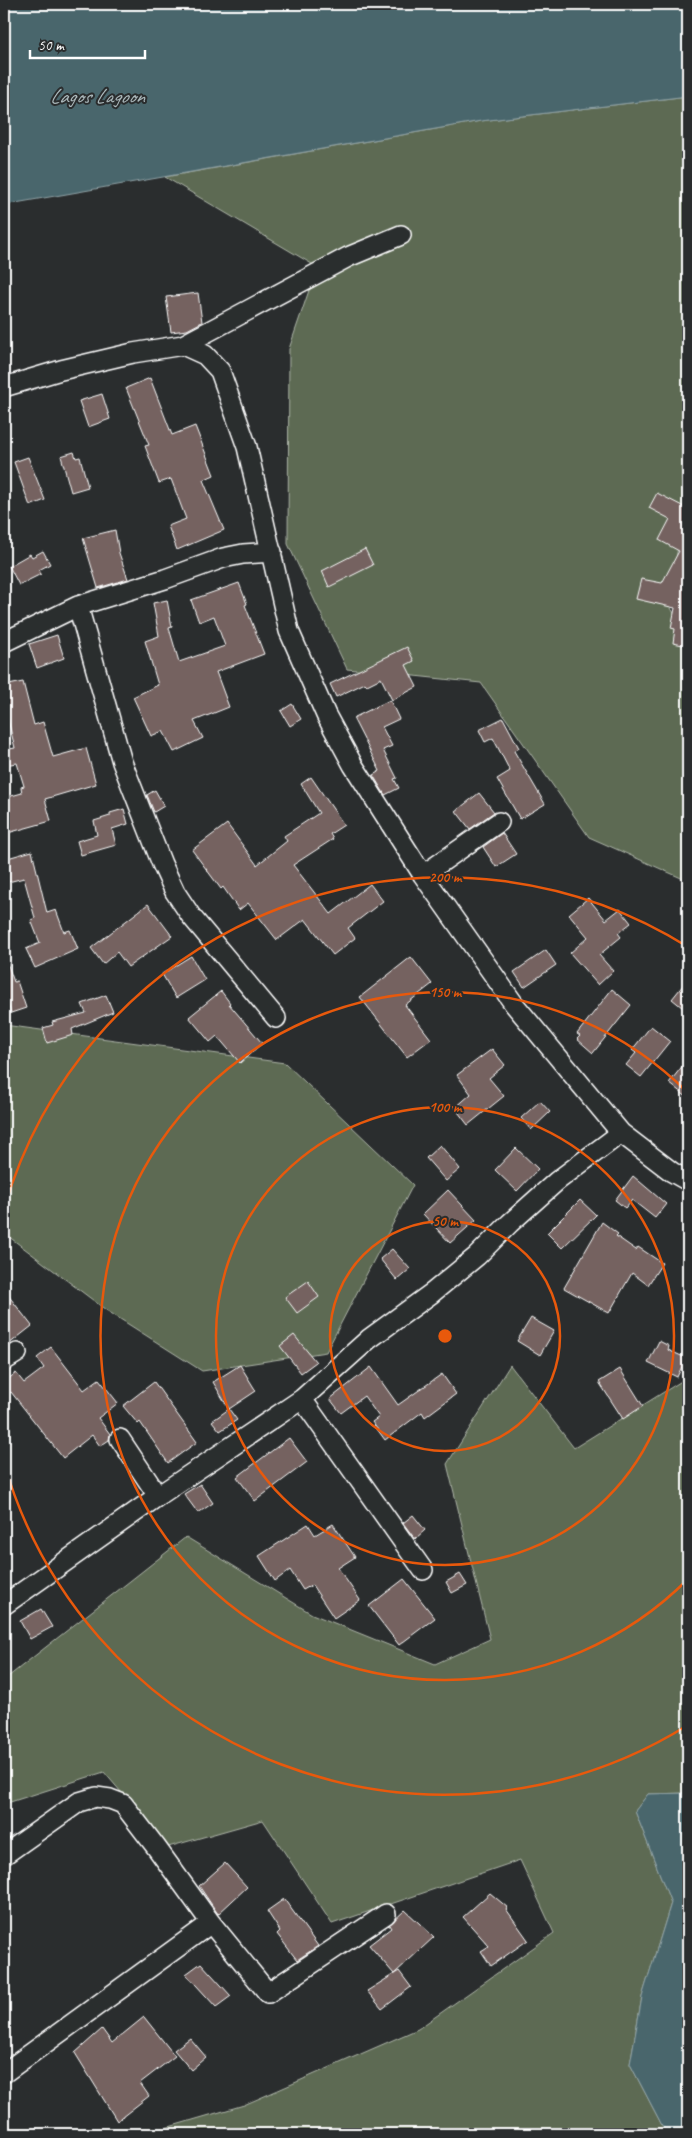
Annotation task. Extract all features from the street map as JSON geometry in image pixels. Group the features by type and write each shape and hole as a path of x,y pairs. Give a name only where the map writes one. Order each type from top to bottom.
{"street":[{"path":"4,387 61,370 133,353 183,345 348,257 401,235"},
{"path":"183,345 205,355 220,371 247,447 289,631 326,715 353,765 422,875 514,1004 621,1133 672,1172 688,1181"},
{"path":"4,642 78,606 165,579 223,558 243,554 272,552"},
{"path":"78,606 122,762 175,892 191,916 276,1018"},
{"path":"422,875 499,822"},
{"path":"4,1605 158,1496 302,1399 370,1339 432,1293 477,1256 510,1223 557,1181 621,1133"},
{"path":"302,1399 423,1570"},
{"path":"120,1438 158,1496"},
{"path":"4,1855 80,1802 96,1797 110,1799 123,1804 212,1923 268,1992 386,1914"},
{"path":"4,2072 212,1923"}],"green space":[{"path":"688,96 688,491 668,603 688,637 688,881 589,837 481,683 347,669 288,544 289,349 317,267 165,177 481,121"},
{"path":"4,1025 285,1063 413,1185 326,1352 202,1371 106,1310 4,1233"},
{"path":"510,1365 574,1448 688,1377 688,1793 648,1794 635,1811 671,1903 642,1997 630,2064 665,2131 671,2134 145,2134 244,2105 418,2029 554,1933 520,1860 332,1924 263,1820 168,1847 104,1772 4,1804 4,1680 186,1537 312,1614 435,1664 490,1639 447,1464"}],"water":[{"name":"Lagos Lagoon","path":"4,4 688,4 688,96 481,121 4,205"},
{"path":"688,1793 688,2134 671,2134 665,2131 630,2064 642,1997 671,1903 635,1811 648,1794"}],"building":[{"path":"198,293 202,322 187,330 171,332 166,297"},
{"path":"150,378 172,435 195,426 214,475 203,480 224,530 177,550 168,526 186,519 171,479 159,483 145,446 149,445 126,388"},
{"path":"102,394 110,419 88,427 79,401"},
{"path":"74,452 76,458 80,457 88,487 71,492 61,456"},
{"path":"28,457 45,500 30,506 14,462"},
{"path":"657,493 688,509 688,646 673,643 675,629 671,628 675,608 636,599 641,579 662,583 679,551 659,540 670,519 649,508"},
{"path":"115,530 119,553 128,579 98,588 83,538"},
{"path":"365,549 373,565 329,587 322,571"},
{"path":"43,551 50,564 39,570 41,574 19,585 9,566 30,554 32,557"},
{"path":"239,583 247,604 245,605 264,654 216,672 229,707 194,721 203,738 174,752 163,731 151,736 133,697 158,685 145,641 159,636 153,603 167,600 172,627 169,628 179,662 225,646 214,616 199,622 191,600"},
{"path":"57,635 64,658 37,668 29,644"},
{"path":"407,647 414,661 406,665 417,687 392,700 381,678 367,685 365,683 336,697 330,684"},
{"path":"23,682 34,725 43,722 53,757 86,748 96,784 45,799 51,821 4,834 4,798 22,793 21,787 24,786 17,763 4,765 4,750 15,748 7,716 4,717 4,686"},
{"path":"390,700 399,719 382,727 392,746 383,750 397,778 394,779 399,788 385,795 373,775 380,771 353,718"},
{"path":"292,704 301,719 290,726 281,711"},
{"path":"503,718 519,748 514,751 545,804 520,819 497,779 510,771 493,738 485,742 479,730"},
{"path":"311,777 344,825 330,834 333,839 293,865 331,914 370,884 383,901 348,928 355,938 333,955 305,919 277,940 248,903 239,910 223,887 221,889 192,850 227,824 257,865 287,841 284,836 319,813 301,784"},
{"path":"155,790 164,806 154,812 147,795"},
{"path":"479,793 494,812 470,829 456,811"},
{"path":"124,809 128,824 112,829 116,845 81,855 77,841 97,835 94,821"},
{"path":"502,833 516,854 496,867 483,847"},
{"path":"32,851 47,913 56,910 64,932 70,930 78,949 35,968 26,949 40,943 31,920 35,918 24,878 4,883 4,859"},
{"path":"588,898 606,920 620,909 631,923 618,933 621,937 599,955 613,971 598,985 570,953 588,937 569,914"},
{"path":"148,904 172,936 128,967 117,952 103,964 91,948"},
{"path":"546,950 556,965 524,987 514,972"},
{"path":"191,956 205,980 176,998 162,974"},
{"path":"5,957 14,982 17,981 26,1008 11,1013 4,992"},
{"path":"411,957 432,984 405,1005 431,1039 407,1057 360,997"},
{"path":"688,979 688,1012 672,999"},
{"path":"612,989 631,1005 593,1053 577,1039 580,1036 577,1034"},
{"path":"221,991 229,1004 262,1043 240,1063 217,1036 210,1042 189,1017"},
{"path":"106,995 113,1012 72,1029 73,1035 47,1043 43,1028 53,1025 52,1022 86,1013 82,1004"},
{"path":"651,1026 670,1041 641,1077 626,1065 636,1053 632,1050"},
{"path":"492,1049 505,1065 489,1078 504,1096 468,1125 455,1108 471,1094 457,1075"},
{"path":"688,1059 688,1098 669,1083"},
{"path":"540,1101 550,1112 531,1130 521,1118"},
{"path":"440,1145 460,1169 446,1181 426,1158"},
{"path":"516,1148 538,1169 517,1191 495,1170"},
{"path":"633,1176 666,1204 655,1218 632,1200 625,1208 615,1200"},
{"path":"448,1190 476,1220 450,1243 423,1214"},
{"path":"580,1200 596,1215 562,1248 547,1233"},
{"path":"602,1222 618,1234 616,1236 636,1250 638,1247 662,1263 648,1285 632,1273 609,1313 564,1288"},
{"path":"392,1249 410,1269 397,1280 380,1259"},
{"path":"308,1281 319,1297 297,1313 285,1297"},
{"path":"4,1290 32,1326 4,1348"},
{"path":"531,1318 554,1331 540,1355 517,1341"},
{"path":"294,1335 316,1362 301,1373 280,1346"},
{"path":"659,1341 669,1346 668,1350 686,1358 677,1377 648,1363"},
{"path":"51,1347 84,1390 99,1379 118,1403 98,1418 110,1434 109,1440 100,1446 92,1435 63,1458 11,1392 9,1393 4,1386 4,1382 16,1373 24,1383 44,1368 37,1358"},
{"path":"240,1365 256,1391 229,1409 213,1382"},
{"path":"371,1367 398,1405 442,1374 456,1394 425,1417 422,1412 385,1440 372,1422 379,1417 364,1396 341,1413 330,1399"},
{"path":"620,1369 643,1406 623,1419 599,1382"},
{"path":"154,1382 197,1442 168,1463 140,1422 138,1424 123,1406"},
{"path":"229,1409 237,1420 220,1431 212,1421"},
{"path":"289,1438 307,1462 255,1501 237,1477"},
{"path":"200,1484 213,1503 198,1513 184,1494"},
{"path":"413,1515 425,1530 415,1539 403,1523"},
{"path":"308,1524 315,1535 333,1524 355,1557 338,1568 360,1600 334,1618 312,1585 303,1590 290,1570 275,1581 259,1556"},
{"path":"460,1574 467,1585 452,1593 446,1582"},
{"path":"404,1579 435,1618 399,1645 369,1606"},
{"path":"41,1609 52,1627 30,1639 20,1621"},
{"path":"225,1863 247,1887 218,1914 199,1886"},
{"path":"490,1893 508,1908 506,1909 528,1940 491,1966 481,1951 489,1946 463,1917"},
{"path":"284,1899 318,1946 297,1960 277,1934 280,1931 267,1911"},
{"path":"405,1910 434,1937 394,1974 369,1945 391,1928 389,1925"},
{"path":"201,1963 231,1996 216,2007 186,1974"},
{"path":"399,1971 411,1987 382,2009 367,1991"},
{"path":"144,2017 175,2056 140,2083 149,2096 117,2121 75,2053 102,2029 112,2043"},
{"path":"190,2038 206,2057 191,2070 174,2050"}]}
